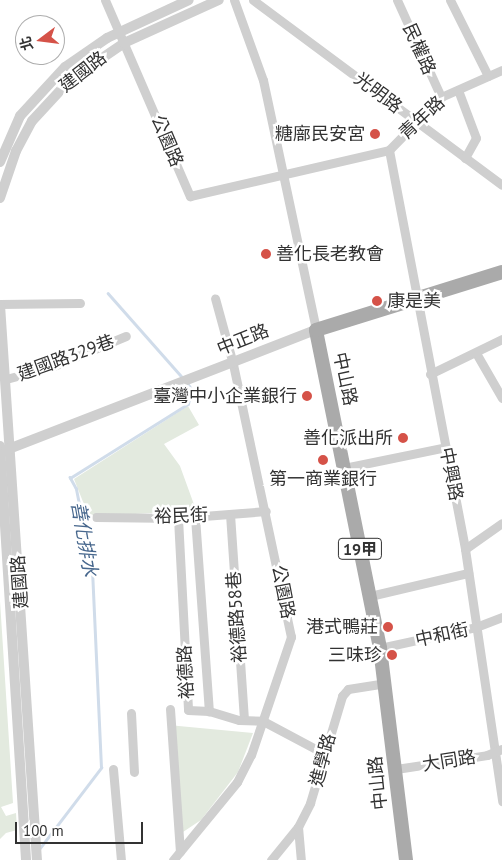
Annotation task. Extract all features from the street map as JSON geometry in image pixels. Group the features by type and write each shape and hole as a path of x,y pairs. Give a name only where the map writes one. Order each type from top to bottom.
{"main road":[{"name":"中正路","path":"316,330 502,272"},
{"name":"中山路","path":"316,330 380,648 406,860"}],"street":[{"name":"公園路","path":"105,0 190,196 282,173"},
{"name":"建國路","path":"0,162 20,116 45,86 80,55 120,32 189,0"},
{"name":"建國路","path":"0,195 25,134 49,99 83,69 124,43 219,0"},
{"name":"中山路","path":"234,0 263,80 316,330"},
{"name":"光明路","path":"253,0 502,186"},
{"name":"民權路","path":"397,0 441,97"},
{"path":"450,0 488,76"},
{"name":"青年路","path":"282,173 389,150 441,97 502,70"},
{"path":"458,90 476,138 465,158"},
{"name":"中興路","path":"389,150 430,374 465,549 476,627 498,751 502,800"},
{"name":"公園路","path":"173,860 237,782 264,721 292,637 233,364 215,298"},
{"path":"0,304 80,303"},
{"name":"建國路","path":"0,304 12,447 37,859"},
{"name":"中正路","path":"0,452 186,383 316,330"},
{"name":"建國路329巷","path":"6,379 51,367 126,336"},
{"path":"430,374 502,339"},
{"path":"476,353 502,398"},
{"name":"建國路","path":"0,446 26,859"},
{"path":"344,468 446,447"},
{"name":"裕民街","path":"96,517 178,518 266,511"},
{"name":"裕德路58巷","path":"230,514 244,720"},
{"path":"195,517 209,711"},
{"name":"裕德路","path":"178,518 188,710 209,711 244,720 264,721 325,754"},
{"path":"465,549 502,523"},
{"path":"370,596 468,572"},
{"name":"中和街","path":"380,648 476,627 502,617"},
{"name":"進學路","path":"271,860 298,827 315,791 342,696 348,689 385,683"},
{"path":"170,709 180,852"},
{"path":"131,713 134,772"},
{"name":"大同路","path":"396,769 498,751"},
{"path":"113,769 121,860"},
{"path":"298,827 301,860"}],"shaded area":[{"path":"188,406 199,425 164,444 180,466 196,510 89,517 74,479"},
{"path":"0,601 13,803 1,807 6,816 16,813 17,830 6,833 0,839"},
{"path":"168,725 253,733 238,772 201,820 183,832 180,831"}],"waterway":[{"name":"善化排水","path":"108,293 183,378"},
{"name":"善化排水","path":"40,848 101,768 92,570 76,489 70,478 188,404 191,389 186,382"}],"place":[{"name":"糖廍民安宮","path":"375,134"},
{"name":"善化長老教會","path":"266,254"},
{"name":"康是美","path":"377,301"},
{"name":"臺灣中小企業銀行","path":"307,396"},
{"name":"善化派出所","path":"403,438"},
{"name":"第一商業銀行","path":"323,460"},
{"name":"港式鴨莊","path":"388,627"},
{"name":"三味珍","path":"392,655"}]}
